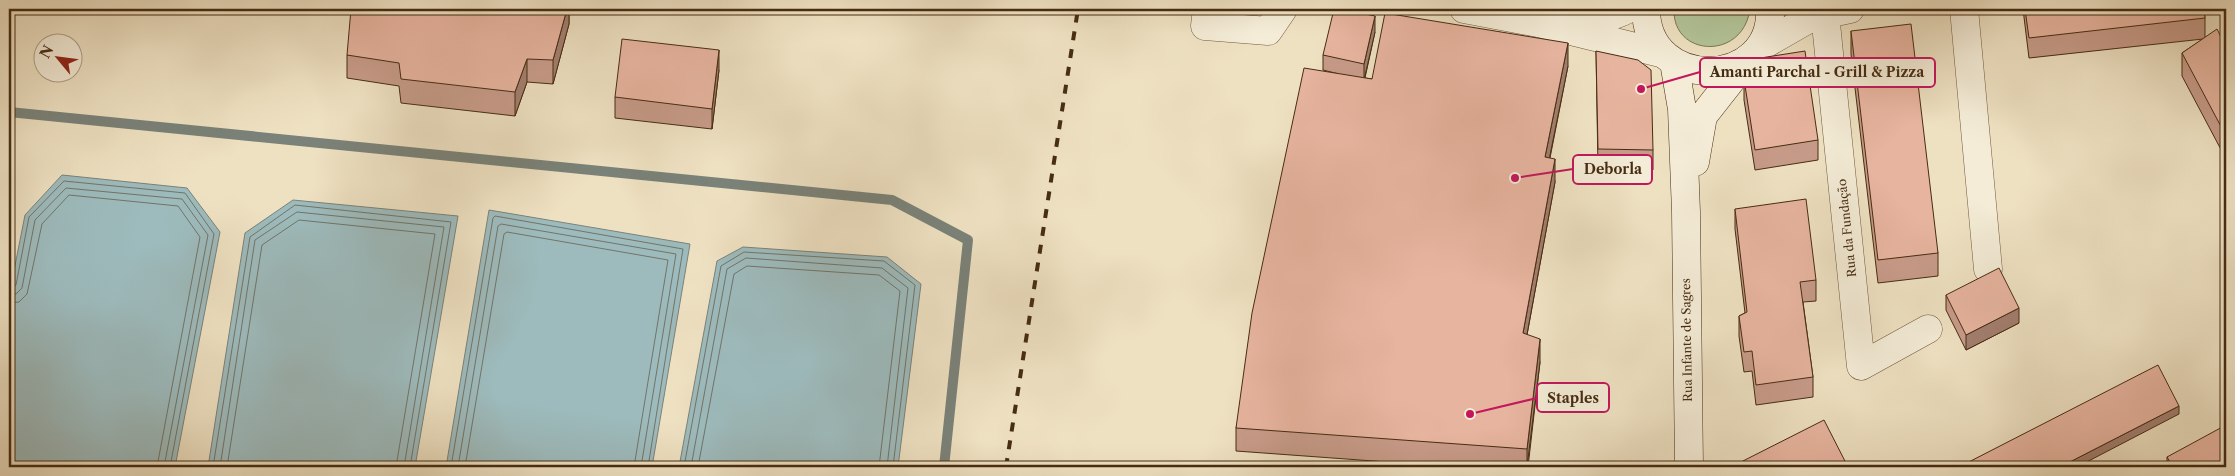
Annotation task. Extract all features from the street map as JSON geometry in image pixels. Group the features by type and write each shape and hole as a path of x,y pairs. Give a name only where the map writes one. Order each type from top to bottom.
{"street":[{"path":"1208,9 1205,26 1268,31 1283,9"},
{"path":"1464,9 1538,23 1669,58 1694,71 1709,72 1730,68 1812,17 1838,11"},
{"path":"1538,23 1573,23 1618,14 1628,9"},
{"path":"1646,9 1646,21 1654,42 1669,58 1682,109 1686,212"},
{"path":"1686,212 1704,116 1755,52 1770,19 1770,9"},
{"path":"1964,9 1988,269"},
{"name":"Rua da Fundação","path":"1838,11 1861,366 1928,329"},
{"name":"Rua Infante de Sagres","path":"1686,212 1689,467"}],"green space":[{"path":"1674,9 1750,9 1745,26 1735,38 1722,45 1709,46 1695,44 1684,37 1676,25"}],"water":[{"path":"62,175 187,188 220,232 175,467 9,467 9,296 25,215"},
{"path":"293,200 458,216 415,467 208,467 245,233"},
{"path":"489,210 690,244 652,467 446,467"},
{"path":"743,247 887,257 921,284 898,467 679,467 717,261"}],"building":[{"path":"351,9 567,9 553,60 527,59 515,92 401,79 399,63 347,55"},
{"path":"1334,9 1375,16 1364,64 1323,55"},
{"path":"2025,9 2204,9 2205,18 2029,38"},
{"path":"1385,13 1568,43 1545,157 1555,159 1523,333 1540,339 1527,449 1236,428 1252,313 1304,68 1372,79"},
{"path":"1911,24 1938,253 1878,260 1851,31"},
{"path":"2217,29 2226,47 2226,136 2182,53"},
{"path":"622,39 719,50 712,109 615,97"},
{"path":"1596,51 1638,60 1651,70 1653,150 1598,149"},
{"path":"1805,51 1818,140 1755,150 1744,79 1757,78 1754,59"},
{"path":"1806,199 1816,280 1800,282 1813,377 1756,385 1752,351 1744,352 1739,316 1747,312 1735,209"},
{"path":"1999,268 2019,308 1966,335 1946,295"},
{"path":"2158,365 2179,406 2060,467 1959,467"},
{"path":"1824,420 1848,467 1738,467 1737,464"},
{"path":"2226,425 2226,467 2173,467 2167,457"}],"waterway":[{"path":"9,112 892,200 968,240 944,467"}],"railway":[{"path":"1006,467 1078,9"}],"place":[{"name":"Amanti Parchal - Grill & Pizza","path":"1641,89"},
{"name":"Deborla","path":"1515,178"},
{"name":"Staples","path":"1470,414"}]}
